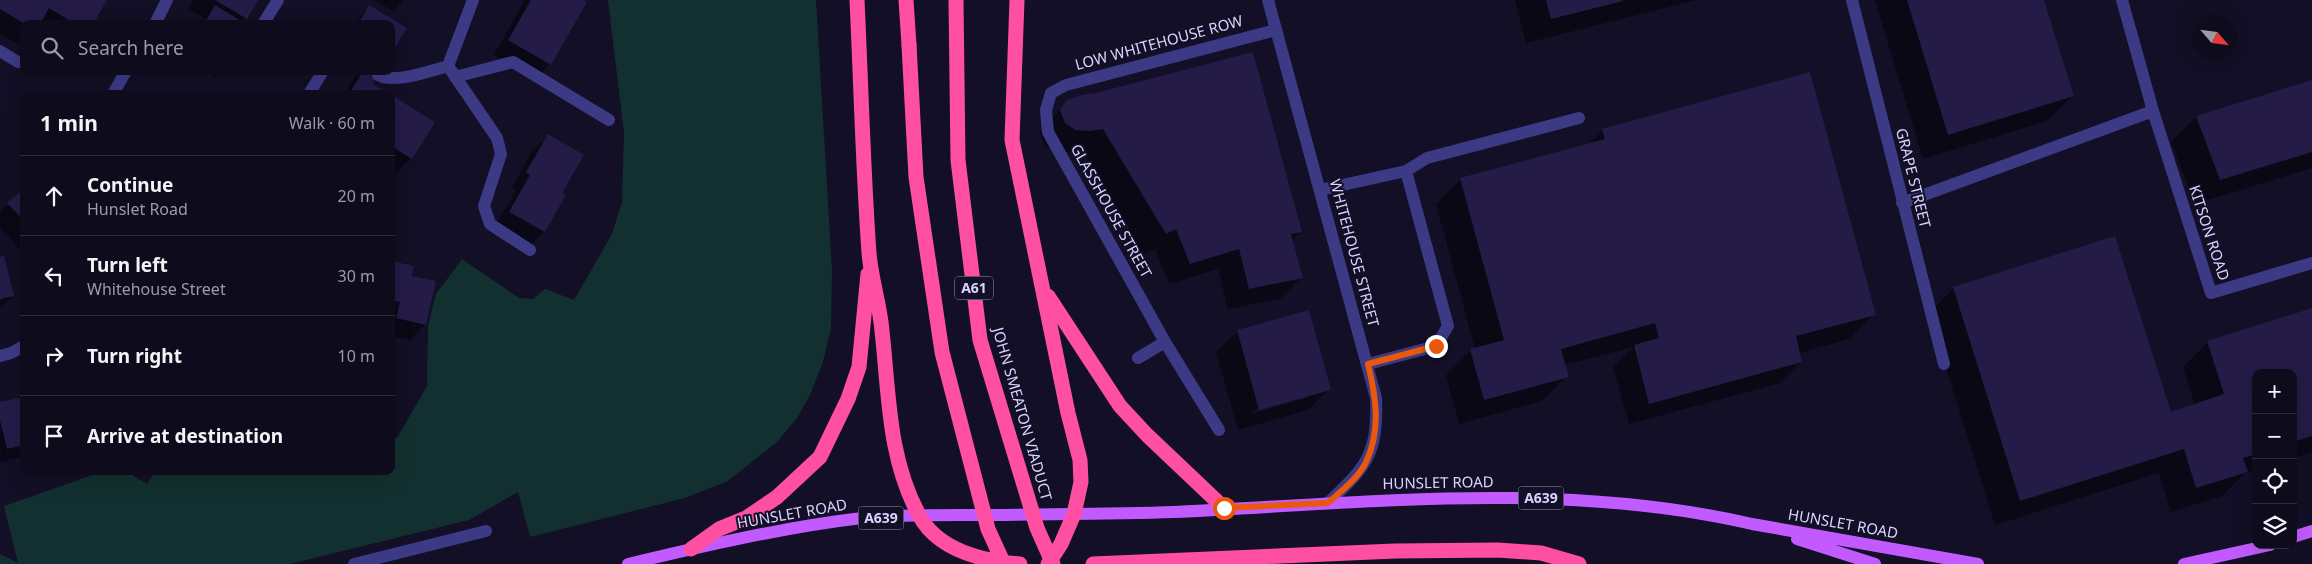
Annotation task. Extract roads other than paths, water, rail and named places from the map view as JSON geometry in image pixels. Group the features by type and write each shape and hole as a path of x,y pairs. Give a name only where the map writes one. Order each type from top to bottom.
{"highway":[{"path":"857,0 870,255 882,329 890,417 896,458 919,516 934,534 963,554 1020,564"},
{"name":"A61","path":"906,0 916,177 942,352 988,529 1004,564"},
{"name":"JOHN SMEATON VIADUCT","path":"956,0 958,160 980,340 1036,528 1053,564"},
{"path":"1017,0 1012,140 1068,413 1080,460 1081,482 1074,514 1061,544 1048,564"},
{"path":"691,549 720,529 746,518 777,497 820,457 848,399 858,367 870,255"},
{"path":"1043,288 1120,406 1147,435 1224,508"},
{"path":"1093,564 1394,551 1498,550 1541,553 1579,564"}],"main road":[{"name":"HUNSLET ROAD","path":"628,564 691,549 863,518 1074,514 1418,499 1545,498 1634,505 1716,516 1978,564"},
{"path":"1752,524 1875,564"},
{"path":"2297,536 2312,531"},
{"path":"2184,564 2211,561 2255,549"}],"street":[{"path":"266,20 278,0"},
{"path":"448,66 473,0"},
{"name":"WHITEHOUSE STREET","path":"1268,0 1376,398 1377,426 1367,461 1355,477 1328,503"},
{"name":"GRAPE STREET","path":"1852,0 1944,364"},
{"name":"KITSON ROAD","path":"2122,0 2153,111 2211,293 2312,262"},
{"path":"156,20 166,3"},
{"name":"LOW WHITEHOUSE ROW","path":"1052,93 1066,85 1276,30"},
{"path":"0,51 18,62"},
{"path":"455,77 513,62 609,120"},
{"path":"378,75 385,79 410,76 448,66"},
{"path":"448,66 480,116 497,138 501,154 484,206 490,224 530,250"},
{"path":"115,90 124,75"},
{"path":"311,90 321,75"},
{"name":"GLASSHOUSE STREET","path":"1052,93 1046,110 1048,132 1165,342 1220,430"},
{"path":"1902,203 2153,111"},
{"path":"1320,190 1406,171 1427,158 1579,118"},
{"path":"1368,364 1436,346 1448,326 1406,171"},
{"path":"1138,358 1165,342"},
{"path":"0,356 20,348"},
{"path":"354,564 486,531"}]}
